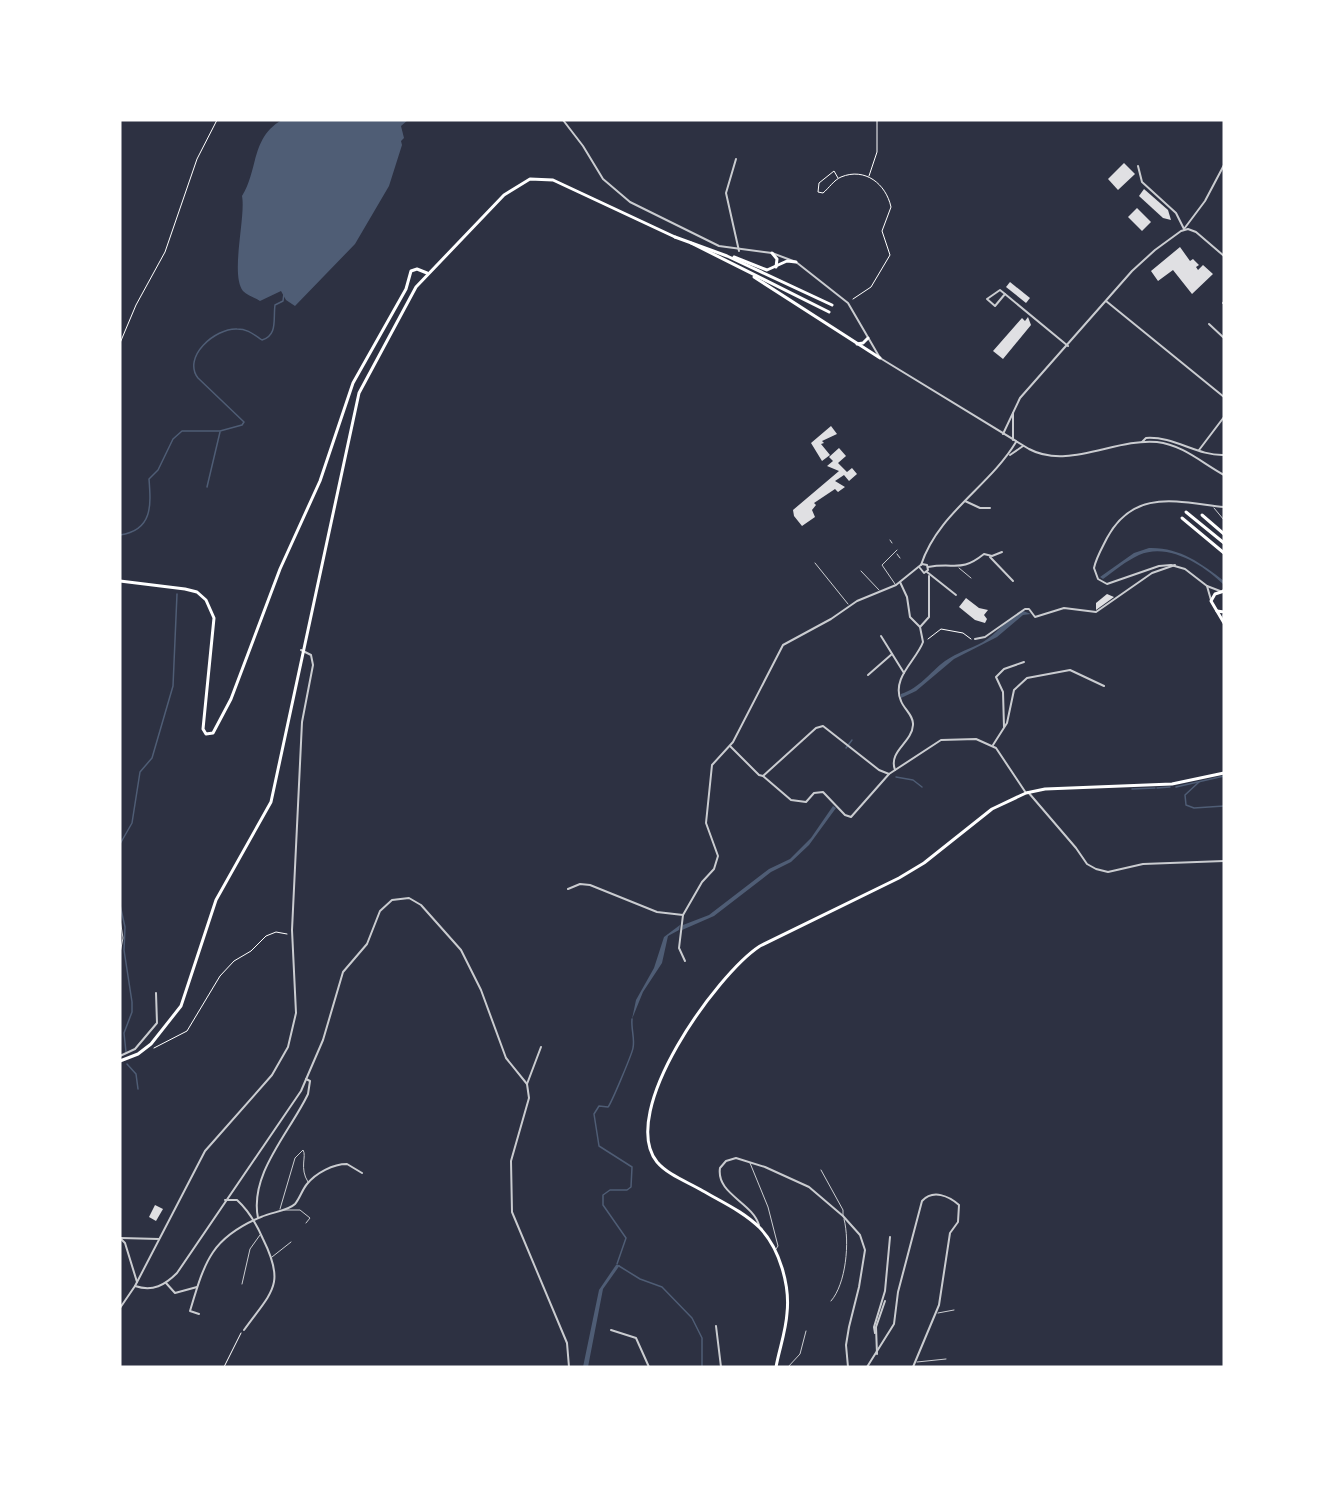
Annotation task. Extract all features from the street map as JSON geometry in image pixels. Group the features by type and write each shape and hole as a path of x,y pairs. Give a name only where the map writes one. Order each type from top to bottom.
{"main road":[{"path":"120,1061 138,1054 151,1044 181,1006 216,900 271,802 301,650 359,393 406,303 427,273 512,188 535,178 553,180 740,267 829,312"},
{"path":"675,237 767,270 776,268 787,261 796,262"},
{"path":"772,253 777,259 776,268"},
{"path":"728,256 832,305"},
{"path":"740,267 880,358"},
{"path":"120,581 185,589 197,592 207,600 214,618 203,729 206,734 213,734 231,699 280,569 320,481 358,373 406,289 411,271 417,269 427,273"},
{"path":"856,343 863,343 868,338"},
{"path":"1186,512 1224,543"},
{"path":"1202,515 1224,534"},
{"path":"1182,518 1224,553"},
{"path":"1223,591 1215,594 1211,601 1224,622"},
{"path":"1217,611 1224,613 1224,622"},
{"path":"776,1367 787,1314 783,1274 774,1250 760,1228 663,1167 648,1146 646,1120 663,1071 728,974 752,951 899,878 924,863 992,809 1027,793 1064,788 1172,784 1224,773"}],"street":[{"path":"563,120 583,146 603,179 630,202 719,246 772,253 796,262 848,303 880,358 1023,446 1052,457 1142,442 1159,442 1181,448 1224,474"},
{"path":"736,159 726,193 739,250"},
{"path":"1003,434 1014,407 1142,260 1184,229 1205,201 1224,165"},
{"path":"1138,166 1142,182 1176,213 1184,229 1196,232 1224,256"},
{"path":"1005,294 995,306 987,300 1000,290 1005,294 1068,346"},
{"path":"1106,301 1224,397"},
{"path":"1209,324 1224,338"},
{"path":"1013,440 1014,407"},
{"path":"1199,450 1224,417"},
{"path":"1142,442 1146,438 1162,439 1216,455 1224,455"},
{"path":"1008,457 1016,442"},
{"path":"685,961 679,948 683,915 716,865 718,849 706,823 710,772 714,761 730,746 783,645 831,619 849,605 896,585 920,566 933,537 1008,457 1023,446"},
{"path":"1202,446 1207,452 1216,455"},
{"path":"965,501 980,508 990,508"},
{"path":"1223,591 1207,586 1191,573 1175,566 1159,566 1111,584 1099,580 1094,568 1114,526 1135,508 1158,501 1224,507"},
{"path":"920,566 948,564 959,568 973,564 984,554 1002,552"},
{"path":"988,555 1013,580"},
{"path":"920,566 922,572 927,572"},
{"path":"975,639 985,637 1018,611 1028,609 1037,616 1064,608 1096,612 1152,573 1175,566"},
{"path":"920,627 929,617 928,567"},
{"path":"929,576 956,595"},
{"path":"895,771 894,759 914,724 899,697 904,673 923,641 920,627 910,617 907,597 900,582"},
{"path":"1207,586 1211,601"},
{"path":"881,636 904,673"},
{"path":"120,1308 135,1286 205,1151 272,1075 288,1047 296,1013 292,932 303,706 313,665 311,655 301,650"},
{"path":"868,675 891,654"},
{"path":"1004,728 1004,692 996,677 1004,669 1024,662"},
{"path":"993,745 1004,728 1014,690 1027,678 1070,670 1104,686"},
{"path":"762,776 818,727 825,727 879,770 889,774"},
{"path":"730,746 791,800 806,802 818,791 847,817 853,817 889,774 946,739 976,739 993,745 1027,793 1076,848 1087,864 1096,869 1107,872 1143,864 1224,861"},
{"path":"568,889 580,884 590,885 657,912 683,915"},
{"path":"135,1286 152,1288 166,1283 177,1273 225,1200 291,1108 323,1040 343,972 367,944 384,906 394,899 409,898 421,905 461,950 481,990 506,1058 527,1084"},
{"path":"120,1056 135,1049 157,1023 156,993"},
{"path":"541,1047 527,1084 529,1098 511,1161 512,1212 567,1343 569,1367"},
{"path":"258,1218 255,1203 257,1191 269,1162 308,1094 310,1081 306,1079"},
{"path":"760,1228 756,1215 722,1185 720,1168 731,1158 749,1161 809,1187 843,1216 860,1235 865,1250 847,1336 848,1367"},
{"path":"199,1314 190,1311 197,1287 216,1246 238,1227 294,1205 308,1182 325,1170 342,1164 351,1165 362,1173"},
{"path":"867,1367 894,1324 908,1252 922,1201 926,1196 937,1194 954,1201 961,1212 958,1222 950,1233 936,1313 914,1367"},
{"path":"738,1198 742,1204 739,1213"},
{"path":"225,1200 237,1200 261,1233 276,1266 271,1293 244,1330"},
{"path":"877,1354 874,1327 889,1272 890,1237"},
{"path":"120,1238 159,1239"},
{"path":"120,1238 125,1243 137,1282"},
{"path":"166,1283 175,1293 197,1287"},
{"path":"875,1333 885,1301"},
{"path":"716,1326 721,1367"},
{"path":"611,1330 636,1338 648,1367"}],"lane":[{"path":"1213,506 1224,520"},
{"path":"896,585 882,566 897,550"},
{"path":"896,553 900,558"},
{"path":"815,563 849,605"},
{"path":"959,568 971,578"},
{"path":"861,571 880,591"},
{"path":"120,919 123,938 120,953"},
{"path":"306,1224 310,1218 300,1210 281,1209 295,1158 303,1150 305,1152 302,1172 308,1182"},
{"path":"749,1161 768,1208 778,1246 774,1250"},
{"path":"821,1170 843,1209 847,1237 841,1279 837,1294 831,1300"},
{"path":"242,1284 250,1249 261,1233"},
{"path":"272,1257 291,1242"},
{"path":"936,1313 954,1310"},
{"path":"788,1367 800,1354 806,1331"},
{"path":"915,1362 946,1359"}],"path":[{"path":"120,343 136,305 165,252 197,159 217,120"},
{"path":"868,177 877,152 878,120"},
{"path":"838,178 834,171 818,184 818,192 823,193 838,178 858,174 882,185 890,201 890,215 882,231 890,255 871,287 848,303"},
{"path":"923,641 940,629 963,633 975,639"},
{"path":"150,1050 187,1031 220,976 234,961 251,951 266,936 292,932"},
{"path":"224,1367 244,1330"}],"water":[{"path":"282,120 408,120 401,126 404,138 401,141 402,145 389,186 355,244 295,306 286,300 281,291 260,301 249,295 243,291 239,283 238,272 242,196 260,145 272,127"},
{"path":"1149,548 1170,550 1189,557 1224,581 1224,585 1196,563 1162,551 1139,555 1103,579 1100,577 1134,553"},
{"path":"1023,611 1031,614 1023,615 997,637 954,659 916,691 901,698 901,694 919,684 945,661 983,642"},
{"path":"833,806 836,808 809,845 791,862 771,872 714,916 682,930 683,925 709,915 769,869 790,859 811,838"},
{"path":"680,925 679,930 668,936 662,963 643,992 632,1019 636,1000 654,968 664,937"},
{"path":"616,1265 620,1265 603,1289 588,1367 583,1367 599,1290"}],"building":[{"path":"1124,163 1135,174 1118,190 1108,179"},
{"path":"1144,189 1168,210 1171,220 1163,218 1139,196"},
{"path":"1137,208 1151,222 1142,231 1128,217"},
{"path":"1180,247 1190,261 1193,259 1199,265 1196,267 1198,270 1203,265 1213,274 1192,294 1173,270 1158,281 1151,271"},
{"path":"1010,282 1030,298 1026,303 1006,287"},
{"path":"1028,317 1031,325 1003,359 993,351 1022,318 1025,321"},
{"path":"831,426 837,434 822,441 824,443 821,444 830,455 822,461 811,443"},
{"path":"839,448 846,456 838,463 847,472 852,468 857,474 849,481 844,475 835,481 845,487 838,492 835,489 814,503 816,505 812,510 815,517 802,526 794,516 793,510 839,471 827,466 833,461 829,457"},
{"path":"1107,594 1114,597 1096,610 1096,603"},
{"path":"966,598 979,608 988,610 984,615 987,619 985,623 975,620 959,607"},
{"path":"155,1205 163,1209 156,1221 149,1217"}],"waterway":[{"path":"120,535 139,528 148,515 149,479 158,470 173,439 182,431 220,431 242,425 244,422 198,378 194,370 194,361 203,345 219,333 228,330 244,330 262,340 267,338 274,326 275,305 283,301 284,293"},
{"path":"207,487 220,432"},
{"path":"120,844 132,823 140,772 152,758 173,686 177,594"},
{"path":"846,748 852,740"},
{"path":"1176,787 1224,776"},
{"path":"896,777 913,780 922,787"},
{"path":"1199,782 1185,795 1186,805 1194,808 1224,806"},
{"path":"1157,788 1170,787"},
{"path":"1132,789 1155,788"},
{"path":"120,905 125,927 124,950 132,1002 132,1012 124,1033 126,1052"},
{"path":"617,1264 626,1238 603,1205 603,1195 610,1190 627,1190 631,1187 632,1167 599,1146 594,1114 599,1106 608,1107 632,1052 632,1019"},
{"path":"127,1064 136,1074 138,1089"},
{"path":"619,1266 640,1279 662,1287 692,1318 702,1338 702,1367"}]}
